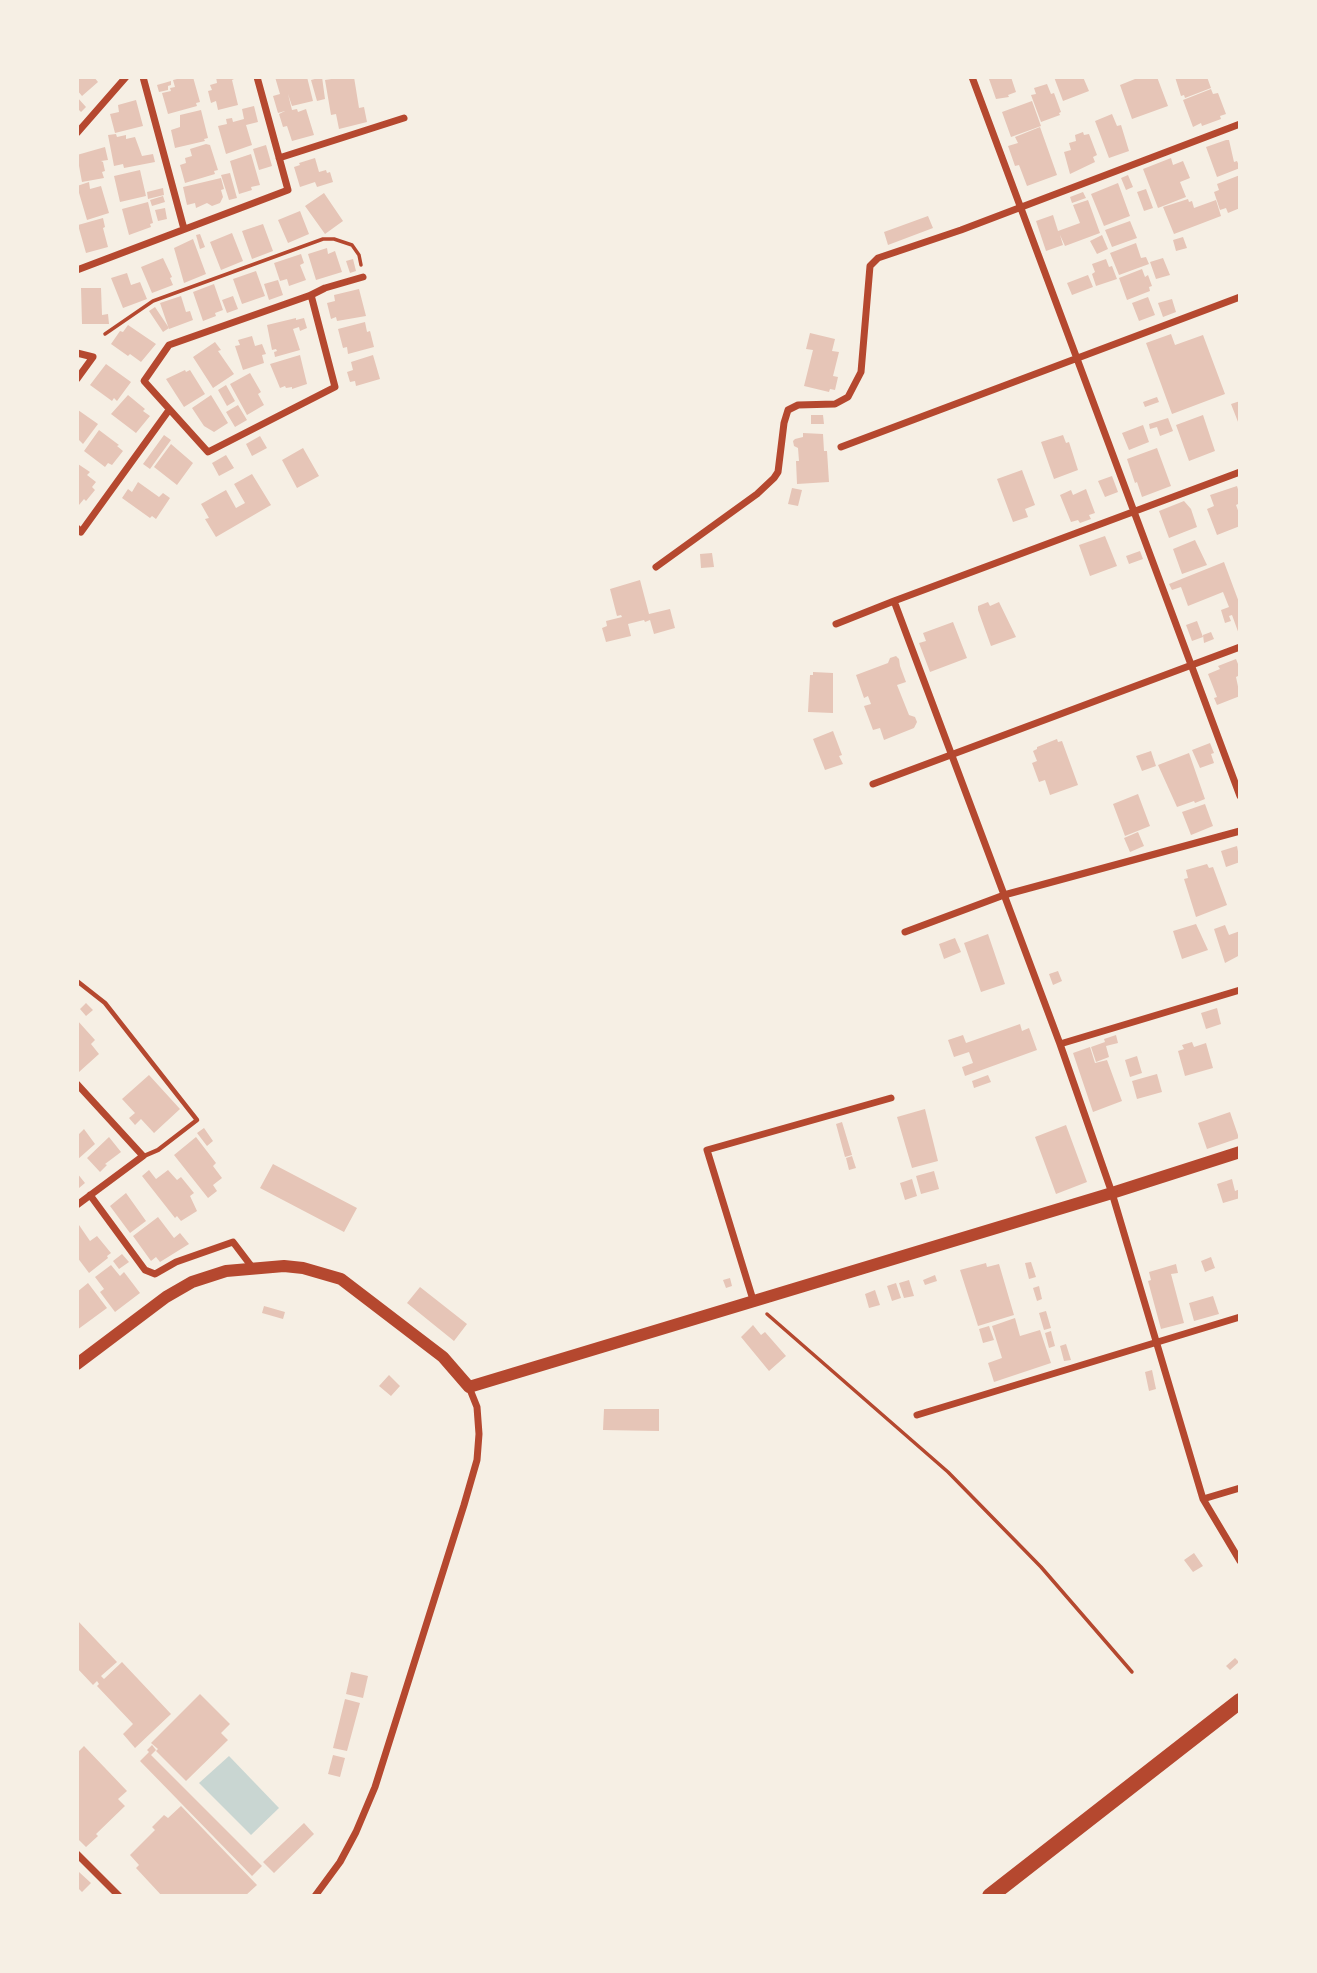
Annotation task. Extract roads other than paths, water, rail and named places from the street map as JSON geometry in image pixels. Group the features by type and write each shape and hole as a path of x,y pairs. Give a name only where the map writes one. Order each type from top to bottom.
{"highway":[{"path":"990,1896 1240,1701"}],"street":[{"path":"77,133 126,77"},
{"path":"143,77 184,229"},
{"path":"77,270 288,190 257,77"},
{"path":"972,77 1240,796"},
{"path":"279,158 404,118"},
{"path":"656,567 757,495 774,478 778,472 788,410 798,405 835,404 848,397 861,372 870,266 878,258 1240,124"},
{"path":"311,295 335,387 208,452 144,380 169,345 325,288 363,277"},
{"path":"841,447 1240,297"},
{"path":"77,353 93,357 77,379"},
{"path":"77,528 80,532 169,410"},
{"path":"836,624 1240,472"},
{"path":"894,601 1060,1044 1112,1193 1203,1499 1240,1561"},
{"path":"873,784 1240,647"},
{"path":"905,932 1004,895 1240,831"},
{"path":"1060,1044 1240,990"},
{"path":"77,1084 143,1156 77,1205"},
{"path":"754,1303 707,1150 891,1098"},
{"path":"469,1387 754,1303 1240,1152"},
{"path":"90,1195 145,1270 155,1274 176,1262 233,1242 251,1267"},
{"path":"78,1360 185,1286 206,1276 251,1267 303,1268 341,1279 443,1357 469,1387 477,1408 479,1434 477,1460 464,1505 375,1787 340,1862 315,1896"},
{"path":"917,1415 1240,1317"},
{"path":"1203,1499 1240,1488"},
{"path":"77,1854 119,1896"}],"lane":[{"path":"77,981 105,1003 197,1120 158,1150 143,1156"}]}
